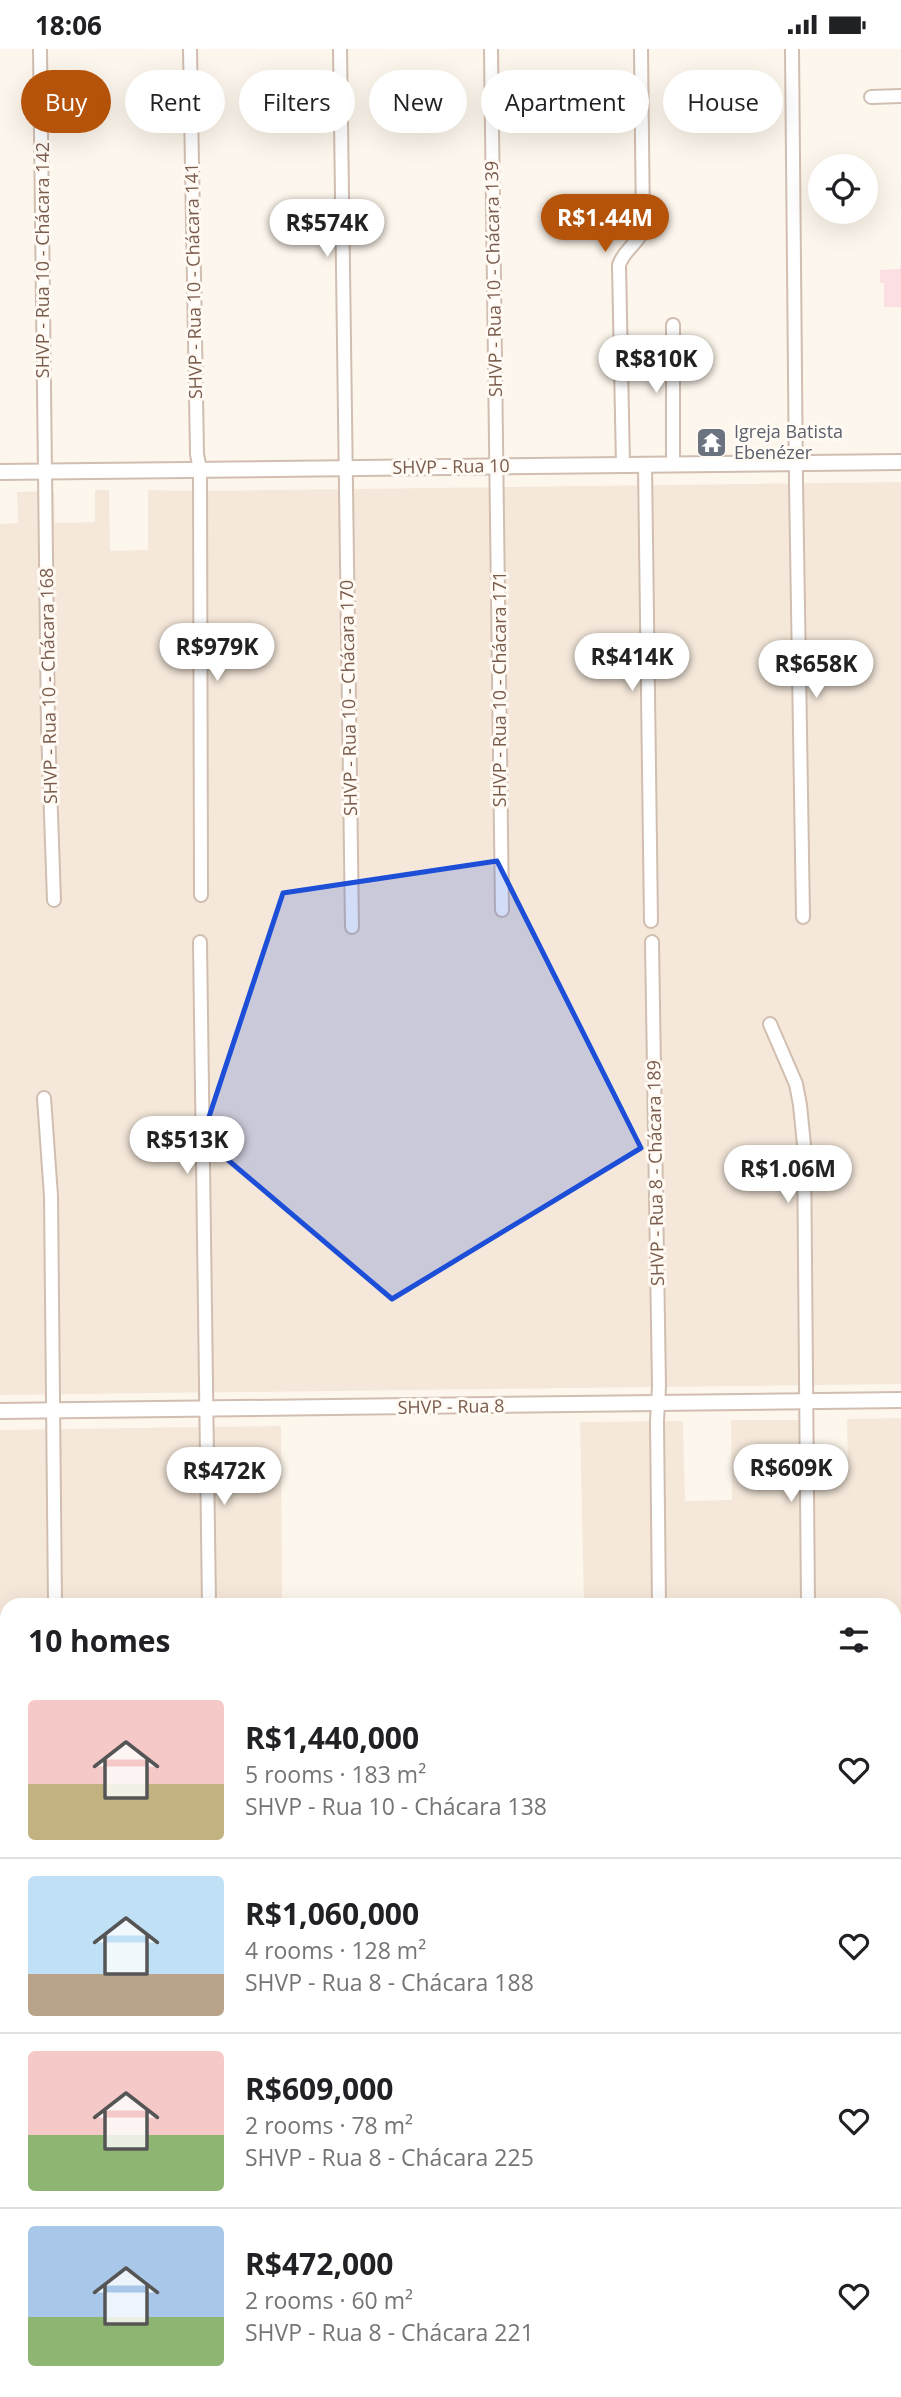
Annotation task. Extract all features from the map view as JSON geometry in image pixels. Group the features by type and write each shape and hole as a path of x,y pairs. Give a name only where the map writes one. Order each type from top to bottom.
{"street":[{"name":"SHVP - Rua 10 - Chácara 142","path":"40,49 45,472"},
{"name":"SHVP - Rua 10 - Chácara 141","path":"190,49 197,454 200,470 201,895"},
{"name":"SHVP - Rua 10 - Chácara 170","path":"340,49 352,927"},
{"name":"SHVP - Rua 10 - Chácara 139","path":"491,49 498,467"},
{"path":"623,465 619,265 623,255 639,239 643,227 640,49"},
{"path":"792,49 803,917"},
{"path":"871,97 901,96"},
{"path":"673,325 673,465"},
{"name":"SHVP - Rua 10","path":"0,473 901,462"},
{"path":"645,465 652,921"},
{"name":"SHVP - Rua 10 - Chácara 171","path":"498,467 502,910"},
{"name":"SHVP - Rua 10 - Chácara 168","path":"45,472 48,728 54,900"},
{"path":"200,942 209,1598"},
{"name":"SHVP - Rua 8 - Chácara 189","path":"652,942 659,1598"},
{"path":"770,1024 796,1084 804,1145 808,1598"},
{"path":"44,1098 51,1196 55,1598"},
{"name":"SHVP - Rua 8","path":"0,1411 901,1401"}],"highlighted area":[{"path":"497,861 641,1148 392,1299 202,1138 283,893"}],"shaded area":[{"path":"901,262 901,309 884,307 884,283 880,283 880,270 900,269"},
{"path":"901,482 901,1384 0,1395 0,524 18,523 17,492 54,491 55,523 95,522 95,490 109,490 110,551 148,550 148,490"},
{"path":"901,1418 901,1598 584,1598 580,1422 683,1421 685,1501 732,1500 731,1420 814,1420 815,1473 848,1472 847,1419"},
{"path":"281,1426 282,1598 0,1598 0,1430"}],"place":[{"name":"Igreja Batista Ebenézer","path":"711,442"}]}
